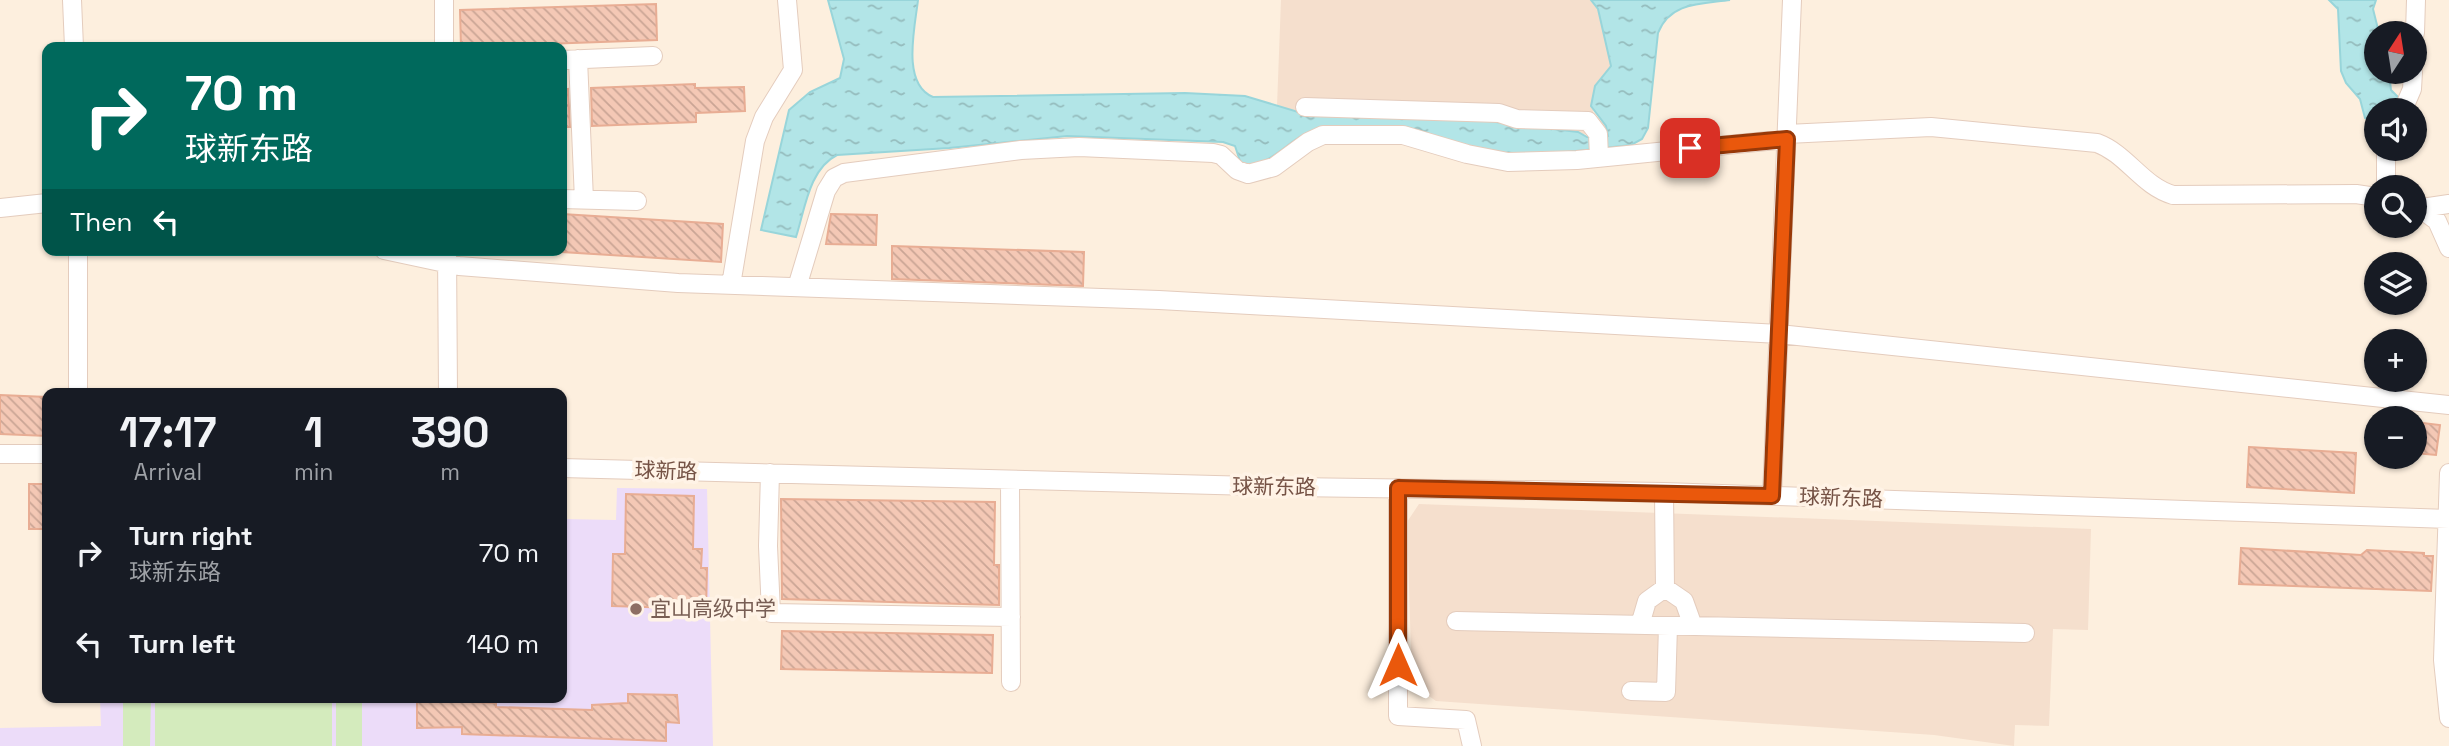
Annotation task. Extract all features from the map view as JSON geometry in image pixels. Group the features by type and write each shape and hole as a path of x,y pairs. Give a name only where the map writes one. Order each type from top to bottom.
{"street":[{"path":"72,0 74,42"},
{"path":"731,285 755,141 764,117 793,69 787,0"},
{"path":"1772,496 1792,0"},
{"path":"2415,21 2416,0"},
{"path":"443,2 444,42"},
{"path":"584,200 581,140 570,60 653,56"},
{"path":"1305,107 1499,113 1517,119 1588,121 1598,146"},
{"path":"797,287 826,191 834,178 844,173 1021,150 1079,147 1213,153 1221,155 1237,170 1248,174 1274,167 1308,142 1323,135 1404,135 1467,154 1508,162 1598,146 1931,127 2097,143 2120,155 2154,188 2173,195 2364,195"},
{"path":"567,140 581,140"},
{"path":"567,199 637,201"},
{"path":"0,208 42,204"},
{"path":"2427,205 2449,204"},
{"path":"2427,213 2437,221 2449,248"},
{"path":"78,256 78,388"},
{"path":"448,388 447,257 731,285 1158,300 1779,334 2449,405"},
{"path":"0,454 42,454"},
{"name":"球新路","path":"567,468 770,473"},
{"path":"770,473 768,545 771,613 1011,617"},
{"name":"球新东路","path":"770,473 1664,492 2447,519"},
{"path":"2449,473 2443,660 2449,718"},
{"path":"1010,480 1011,682"},
{"path":"1398,488 1398,716 1465,720 1472,746"},
{"path":"1664,492 1665,588"},
{"path":"1640,625 1647,601 1665,588"},
{"path":"1665,588 1684,601 1693,626"},
{"path":"1456,621 2025,634"},
{"path":"1631,691 1666,692 1668,626"}],"shaded area":[{"path":"1281,0 1591,0 1598,8 1611,66 1595,86 1593,112 1606,126 1609,136 1308,115 1277,106"},
{"name":"宜山高级中学","path":"617,488 707,489 713,746 0,746 0,728 101,726 100,703 567,703 567,519 616,520"},
{"path":"1419,504 2091,529 2088,630 2053,629 2049,726 2015,725 2014,746 1934,735 1436,701 1412,684 1407,522"}],"green space":[{"path":"123,703 151,703 150,746 123,746"},
{"path":"155,703 332,703 332,746 155,746"},
{"path":"336,703 362,703 362,746 336,746"}],"water":[{"path":"828,0 918,0 913,39 913,68 923,90 933,97 1185,93 1245,96 1308,115 1463,118 1578,132 1587,137 1608,136 1606,126 1591,106 1595,86 1611,66 1598,9 1591,0 1730,0 1688,6 1670,15 1663,23 1658,33 1648,128 1642,139 1631,145 1522,157 1319,129 1308,132 1262,162 1252,164 1241,164 1235,146 1223,142 1067,136 949,148 837,155 828,161 814,180 796,237 761,230 789,110 810,92 840,78 844,59"},
{"path":"2329,0 2376,0 2373,9 2376,21 2364,21 2364,84 2390,84 2391,90 2399,98 2364,98 2364,114 2360,99 2346,83 2341,71 2338,9"}],"building":[{"path":"656,4 657,40 567,43 461,42 460,10"},
{"path":"695,84 695,88 744,87 745,111 696,113 696,122 592,126 591,88"},
{"path":"568,89 570,127 567,127"},
{"path":"567,214 723,224 721,262 567,252"},
{"path":"831,214 877,215 876,245 826,244"},
{"path":"892,246 1084,252 1083,286 892,279"},
{"path":"0,395 42,397 42,436 0,434"},
{"path":"2427,423 2440,425 2436,455 2427,454"},
{"path":"2249,447 2356,453 2354,493 2247,487"},
{"path":"29,484 42,484 42,529 29,529"},
{"path":"626,494 694,496 693,549 702,549 701,568 707,568 706,612 678,612 678,608 612,606 613,554 625,554"},
{"path":"781,499 995,502 994,565 999,565 999,605 782,599"},
{"path":"2241,548 2361,555 2367,550 2424,553 2424,556 2433,556 2431,591 2239,584"},
{"path":"782,631 993,635 992,673 781,669"},
{"path":"628,694 677,695 679,723 666,722 666,741 462,734 462,727 417,728 417,703 496,703 496,707 592,710 592,705 628,703"}],"place":[{"name":"宜山高级中学","path":"636,609"}],"route":[{"path":"1398,665 1398,488 1772,496 1787,139 1690,148"}]}
